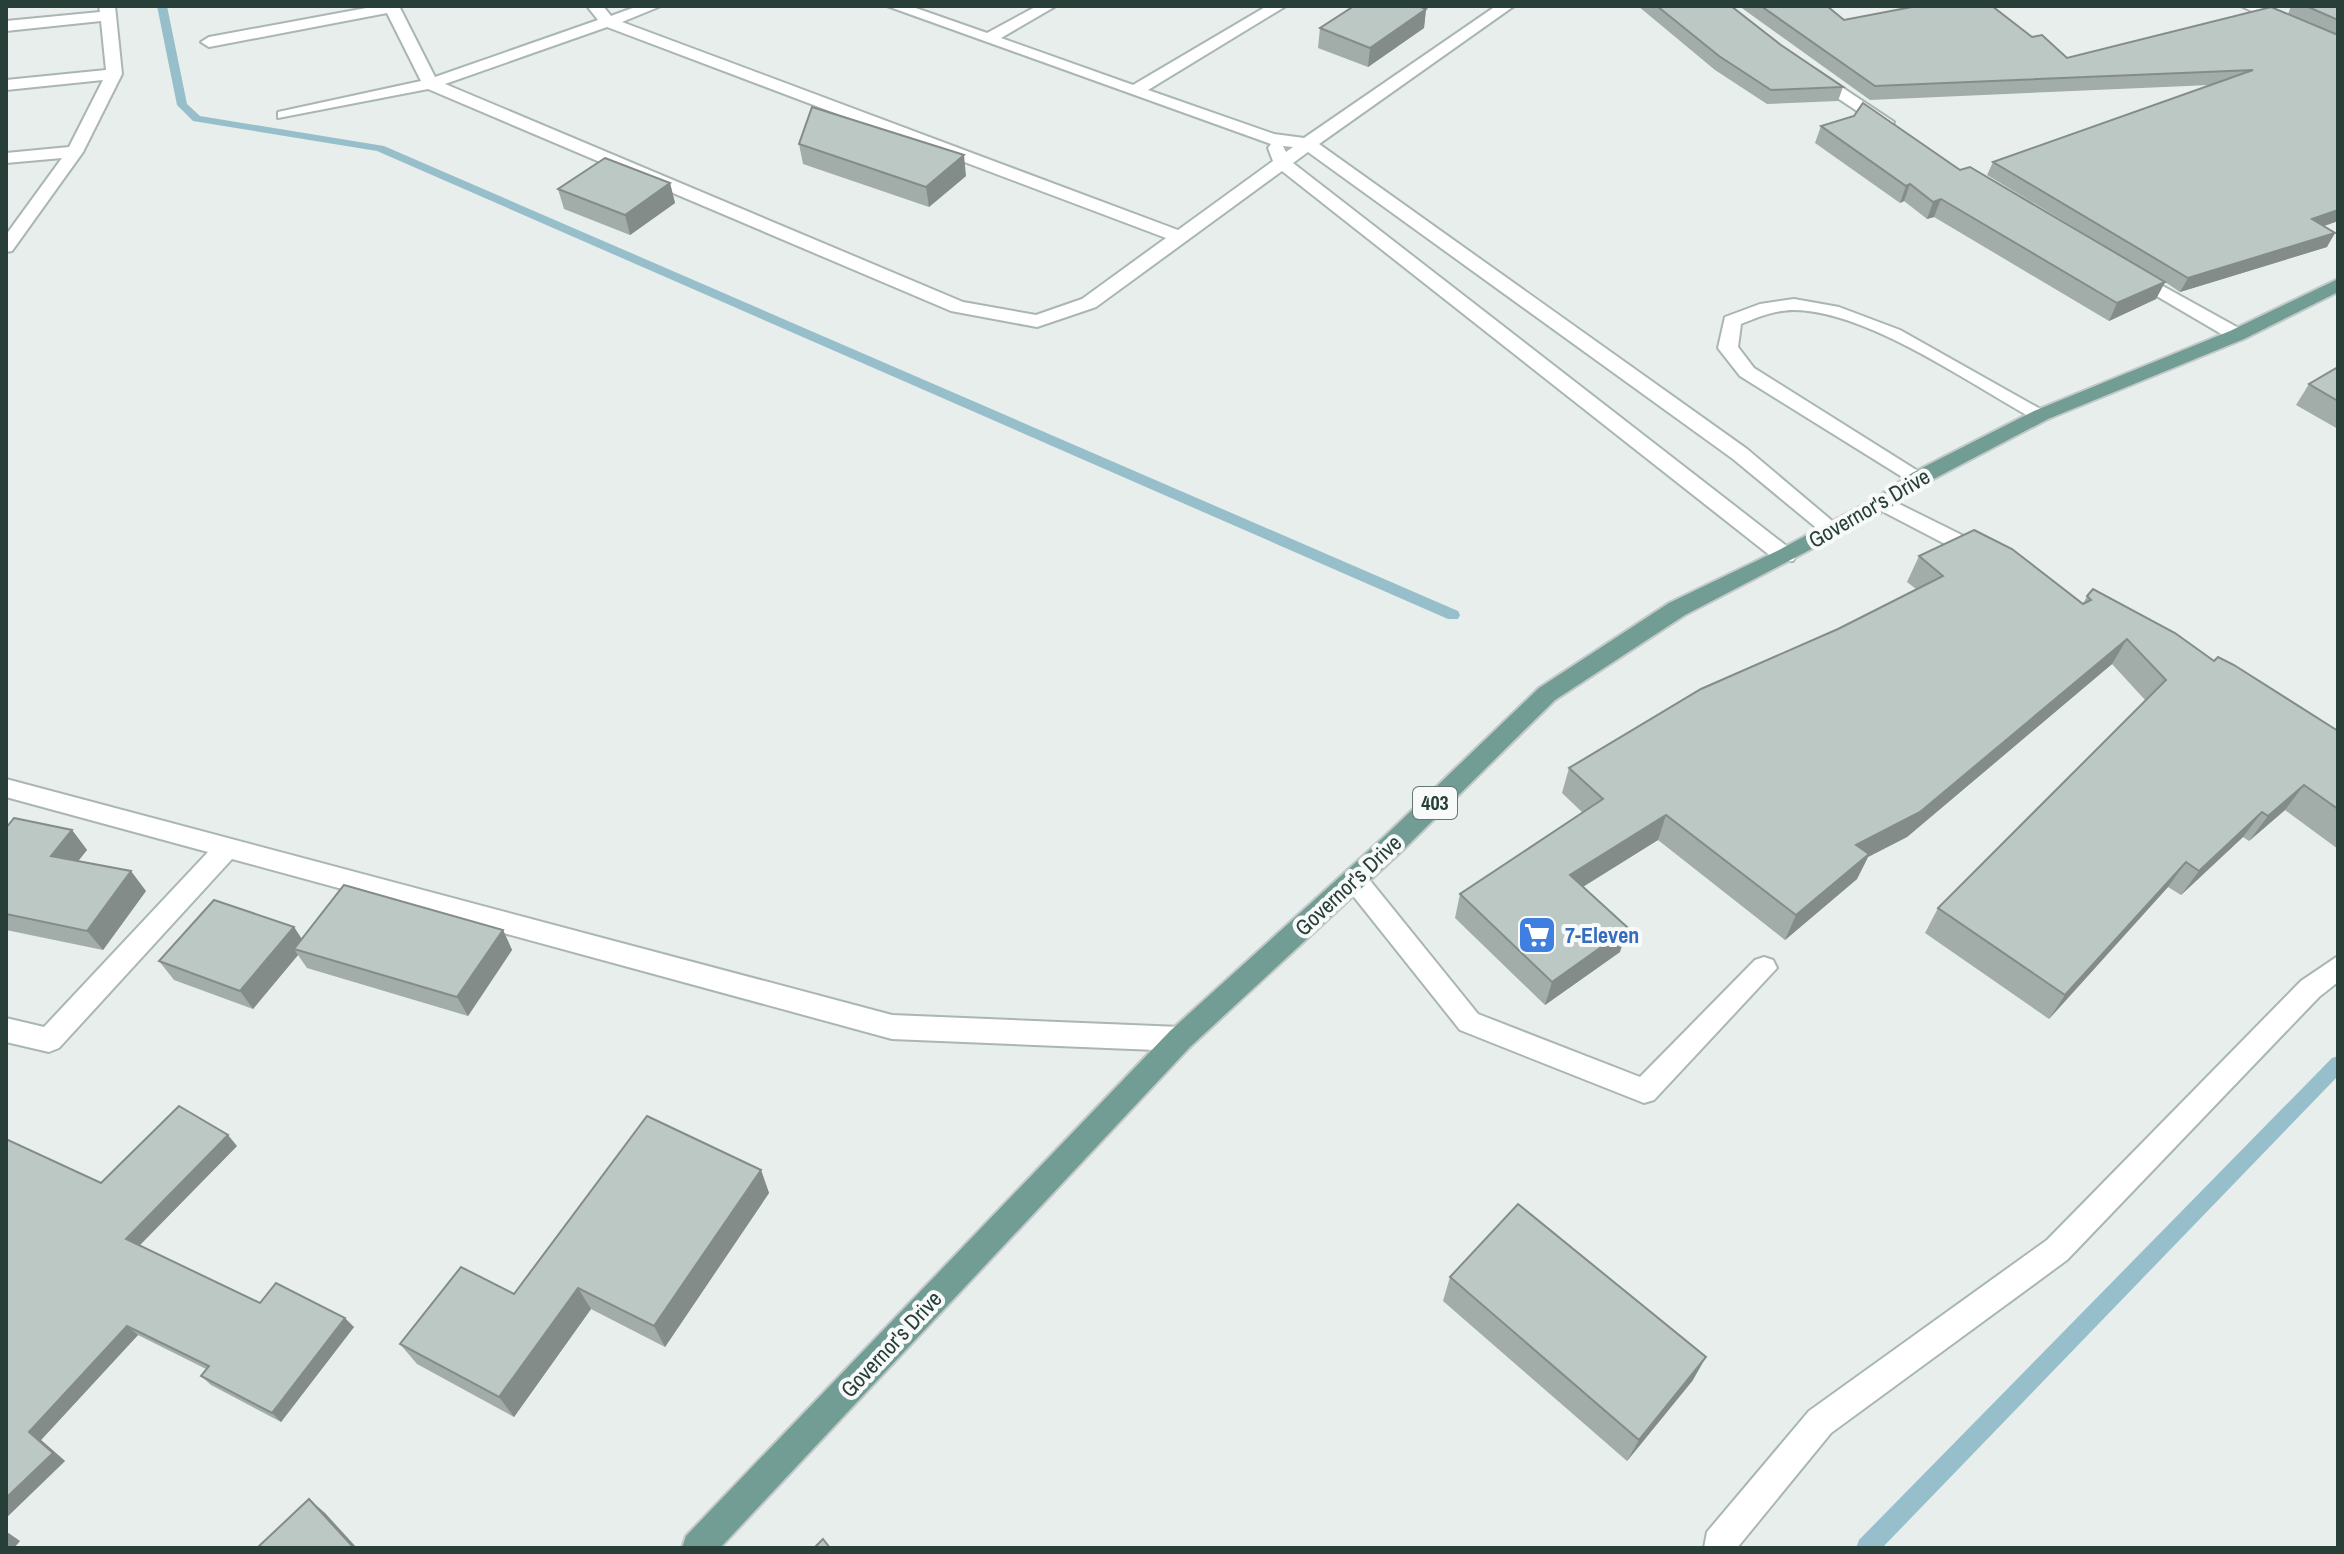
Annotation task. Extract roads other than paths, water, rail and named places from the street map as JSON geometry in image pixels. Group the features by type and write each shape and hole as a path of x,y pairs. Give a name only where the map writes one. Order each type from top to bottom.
{"main road":[{"name":"Governor's Drive","path":"698,1548 1180,1039 1355,880 1547,694 1677,609 1883,503 1919,478 2041,415 2237,335 2338,285"}],"street":[{"path":"595,6 608,22 1179,237"},
{"path":"284,115 430,84 653,6"},
{"path":"895,6 1271,139 1308,144 1740,454 1832,530"},
{"path":"988,39 1048,6"},
{"path":"1136,90 1278,6"},
{"path":"209,42 391,7 430,84 958,307 1037,321 1089,303 1415,66 1506,6"},
{"path":"2249,6 2338,46"},
{"path":"6,26 108,11 114,74 75,152 8,243"},
{"path":"1795,63 1898,130"},
{"path":"6,85 114,74"},
{"path":"1271,139 1282,163 1785,556"},
{"path":"6,158 75,152"},
{"path":"2118,267 2237,335"},
{"path":"1919,478 1747,372 1728,348 1732,321 1762,308 1800,304 1843,312 1900,338 2041,415"},
{"path":"1883,503 1996,562"},
{"path":"6,788 892,1027 1180,1039"},
{"path":"6,1030 49,1040 227,848"},
{"path":"1355,880 1469,1022 1644,1091 1764,968"},
{"path":"1719,1544 1820,1422 2057,1250 2310,989 2338,967"}],"waterway":[{"path":"162,6 182,105 197,119 380,148 1453,615"},
{"path":"1867,1548 2338,1064"}],"place":[{"name":"7-Eleven","path":"1537,935"}]}
